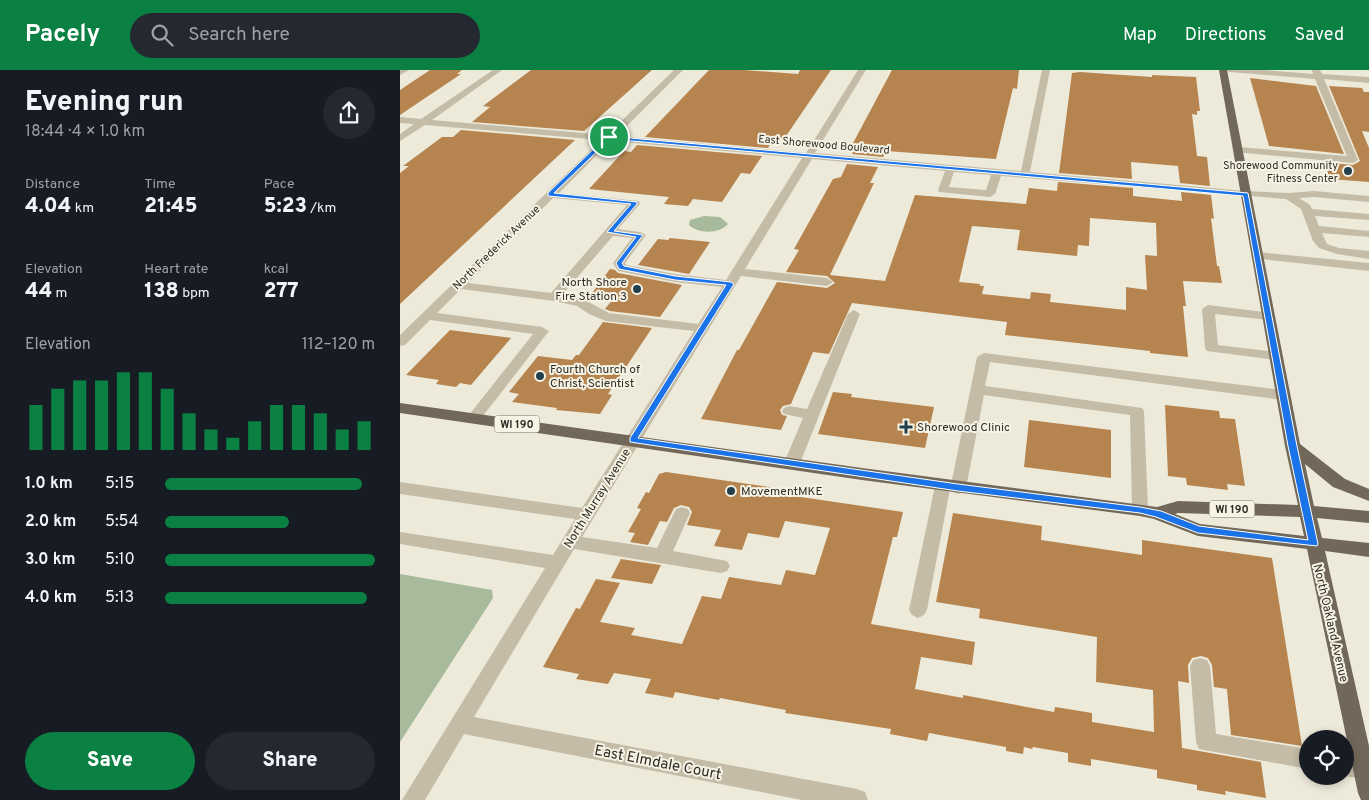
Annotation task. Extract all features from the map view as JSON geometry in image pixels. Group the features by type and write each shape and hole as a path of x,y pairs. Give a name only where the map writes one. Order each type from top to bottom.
{"main road":[{"name":"North Oakland Avenue","path":"1223,70 1292,446 1307,511 1347,730"},
{"name":"WI 190","path":"400,408 951,487 1140,510 1158,514 1198,530 1369,550"},
{"path":"1292,446 1339,483 1369,495"},
{"name":"WI 190","path":"1158,514 1178,507 1307,511 1369,517"},
{"name":"North Oakland Avenue","path":"1354,767 1369,793"}],"street":[{"path":"400,73 405,70"},
{"path":"400,138 498,70"},
{"name":"North Frederick Avenue","path":"400,342 679,70"},
{"name":"North Murray Avenue","path":"413,800 557,563 862,70"},
{"path":"1025,174 1046,70"},
{"path":"1229,70 1318,73 1369,80"},
{"path":"1238,150 1353,160 1318,73"},
{"name":"East Shorewood Boulevard","path":"400,120 1246,194 1288,196 1314,194 1369,199"},
{"path":"951,168 943,190 990,194 997,171"},
{"path":"550,194 635,203 554,296"},
{"path":"1288,196 1306,207 1319,241 1323,246 1336,252 1369,255"},
{"path":"1309,212 1369,217"},
{"path":"1315,229 1369,234"},
{"path":"610,232 640,235 619,263 622,268 675,278 731,284"},
{"path":"1257,256 1369,267"},
{"path":"738,272 827,282"},
{"path":"458,285 554,296 581,303 606,317 703,328"},
{"path":"1268,316 1208,310 1212,348 1276,356"},
{"path":"792,463 817,414 854,314"},
{"path":"427,316 542,331 474,418"},
{"path":"918,610 977,390 984,357 1283,395"},
{"path":"977,390 1137,411 1140,510"},
{"path":"789,411 817,414"},
{"path":"400,488 587,515"},
{"path":"662,556 682,512"},
{"path":"400,538 557,563"},
{"path":"570,542 721,566"},
{"path":"1200,666 1206,742 1299,758"},
{"name":"East Elmdale Court","path":"459,724 857,800"}],"green space":[{"path":"704,216 720,217 728,224 720,230 709,232 698,230 689,225 690,220"},
{"path":"400,574 492,590 493,598 400,742"}],"building":[{"path":"430,70 462,70 457,74 461,74 400,115 400,90"},
{"path":"531,70 652,70 584,131 472,122 490,107 483,106"},
{"path":"709,70 744,70 798,74 800,70 831,70 784,139 774,138 768,148 645,137"},
{"path":"892,70 1019,70 1017,89 1013,88 996,159 886,151 883,157 852,154 856,145 852,145"},
{"path":"1072,73 1152,77 1152,75 1196,77 1200,111 1197,111 1197,115 1192,114 1197,156 1207,157 1210,186 1180,183 1178,166 1131,162 1132,179 1059,173"},
{"path":"1250,78 1316,86 1344,154 1269,146"},
{"path":"1329,86 1362,88 1364,92 1369,92 1369,132 1362,131 1369,148 1369,182 1330,179 1324,162 1353,165 1360,161"},
{"path":"461,130 575,140 400,304 400,173 409,166 403,166 442,137 453,137"},
{"path":"637,145 762,156 750,174 741,173 722,202 693,199 688,206 664,204 669,197 589,189 624,151 631,152"},
{"path":"847,164 878,167 870,183 874,183 830,275 885,281 915,195 1026,204 1029,188 1057,191 1058,182 1133,188 1133,196 1182,201 1181,192 1211,195 1214,219 1211,218 1217,266 1219,266 1222,283 1183,281 1186,306 1183,306 1188,357 1005,335 1007,322 852,303 829,354 813,352 791,404 783,406 780,410 782,415 787,416 781,430 701,419 737,350 739,350 777,282 827,288 835,283 827,276 786,272 799,250 794,249 833,179 841,177","holes":["1090,218 1156,223 1157,256 1145,255 1147,290 1126,287 1126,310 1050,302 1051,294 1031,292 1030,299 982,294 984,286 959,282 972,226 1020,230 1017,250 1077,256 1078,245 1089,246"]},
{"path":"670,238 710,242 689,274 638,265 658,239 668,240"},
{"name":"North Shore Fire Station 3","path":"610,269 618,273 682,285 660,317 610,311 605,309 613,299 590,296"},
{"path":"603,322 652,328 608,394 612,395 600,414 556,410 557,408 512,402 519,394 509,392 538,356 572,360 576,355 579,355"},
{"path":"450,330 511,338 471,385 460,383 456,387 436,384 439,380 406,375"},
{"path":"833,392 852,394 851,397 934,407 925,448 818,434"},
{"path":"1165,405 1219,411 1220,418 1235,419 1245,486 1227,484 1228,490 1187,485 1186,478 1168,476"},
{"path":"1029,420 1111,430 1111,478 1024,467"},
{"path":"666,472 796,491 794,496 903,512 897,537 893,537 871,624 975,642 972,665 921,657 915,689 963,698 963,695 1054,712 1055,707 1092,713 1092,722 1154,732 1153,690 1096,682 1097,637 979,618 980,609 936,602 953,513 1042,526 1041,540 1142,555 1142,540 1272,558 1299,730 1299,746 1231,735 1227,689 1214,687 1212,665 1208,658 1201,656 1192,658 1188,665 1189,683 1178,681 1182,748 1261,762 1266,798 1225,791 1226,795 1197,790 1197,785 1157,778 1157,770 1091,759 1091,766 1068,762 1068,753 1024,747 1023,754 1006,751 1006,747 929,733 927,741 890,734 891,729 785,713 786,710 720,698 719,700 675,692 673,698 645,693 651,679 614,673 608,684 576,679 579,674 543,667 576,608 580,609 596,579 620,583 600,622 635,628 631,635 682,644 702,596 721,599 729,577 781,585 786,570 815,575 830,528 785,521 779,538 748,533 742,550 714,546 721,530 687,525 692,512 689,507 681,505 674,508 667,522 660,521 648,545 630,542 635,533 628,532 641,509 637,508 646,492 649,493 659,474"},
{"path":"621,559 661,565 652,584 611,578"}],"place":[{"name":"Shorewood Community Fitness Center","path":"1348,171"},
{"name":"North Shore Fire Station 3","path":"637,289"},
{"name":"Fourth Church of Christ, Scientist","path":"540,376"},
{"name":"Shorewood Clinic","path":"906,427"},
{"name":"MovementMKE","path":"731,491"}],"route":[{"path":"609,137 1246,194 1292,446 1313,544 1198,530 1158,514 1140,510 958,488 633,440 731,284 675,278 658,273 622,268 619,263 640,235 610,232 635,203 550,194 609,137"}]}
